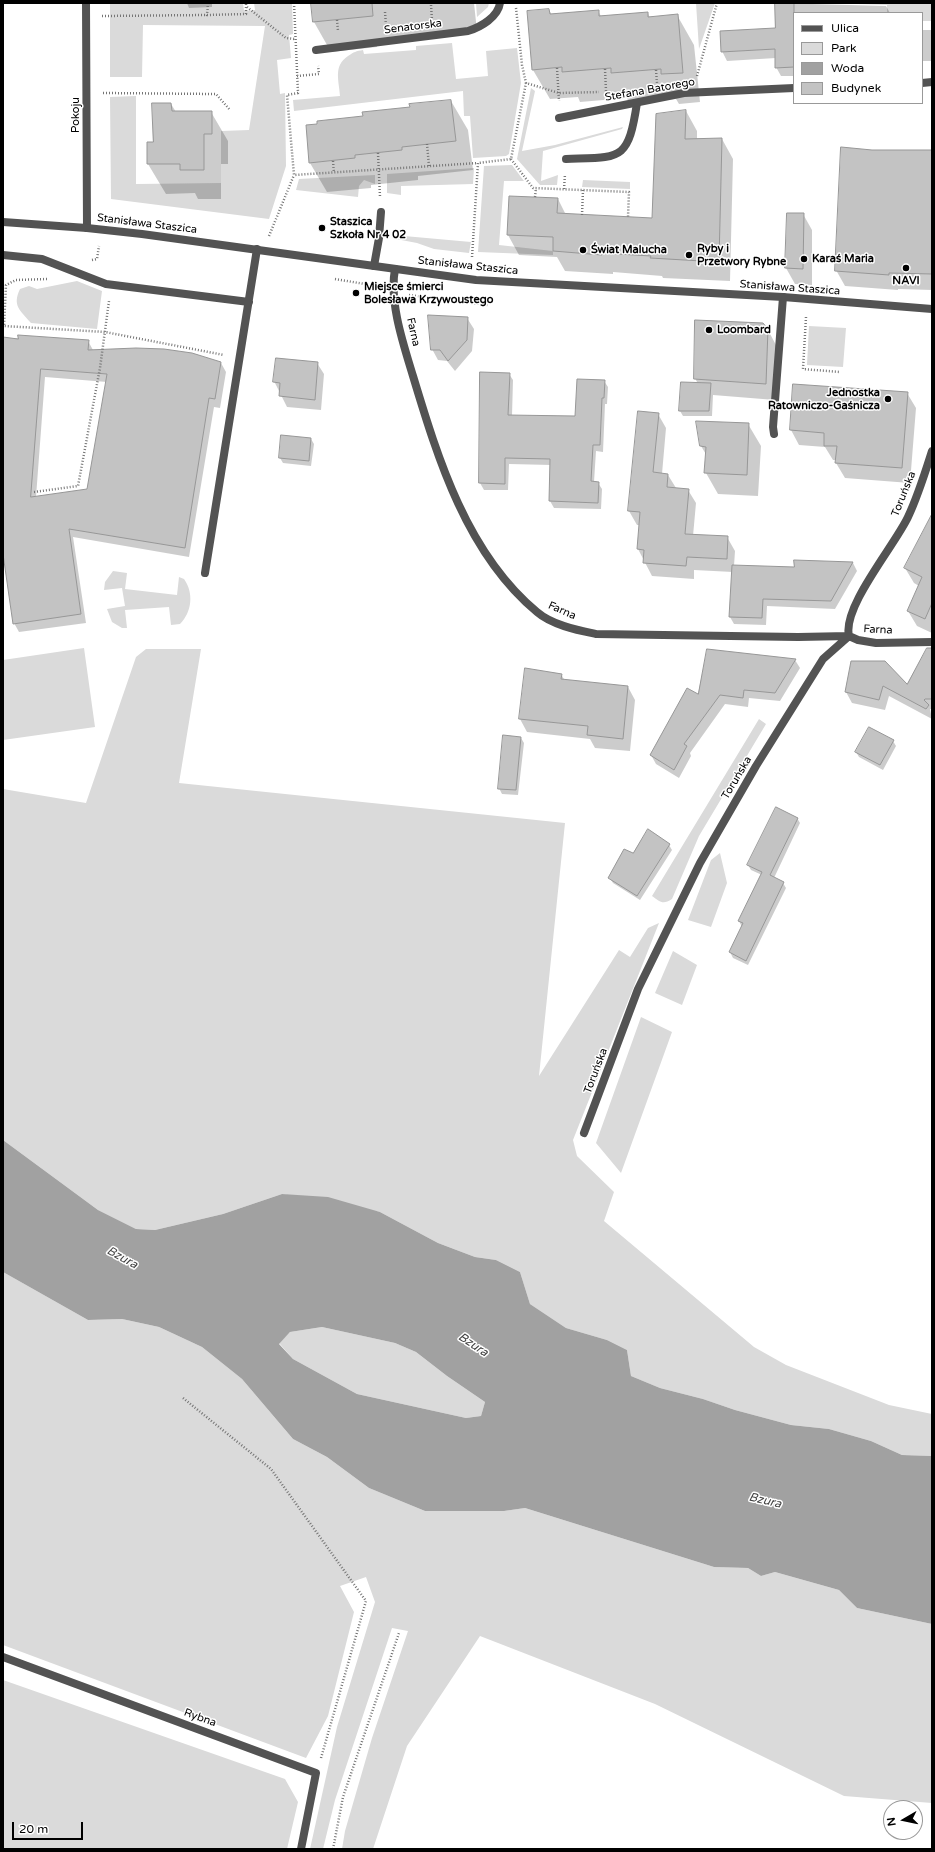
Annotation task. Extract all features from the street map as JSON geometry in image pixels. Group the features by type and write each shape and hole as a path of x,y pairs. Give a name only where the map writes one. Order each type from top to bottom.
{"street":[{"name":"Pokoju","path":"86,3 87,228"},
{"name":"Senatorska","path":"316,50 468,31 479,28 500,6"},
{"name":"Stefana Batorego","path":"559,118 684,93 793,88"},
{"path":"566,159 607,158 621,153 634,127 637,103"},
{"path":"374,266 379,238 380,212"},
{"name":"Stanisława Staszica","path":"3,222 87,228 257,249 476,280 783,297 932,309"},
{"path":"205,573 257,249"},
{"path":"3,255 42,259 111,284 249,302"},
{"name":"Farna","path":"395,269 392,292 406,353 443,470 468,522 486,553 506,580 537,612 558,623 596,634 798,637 848,636 858,640 876,643 932,642"},
{"path":"774,434 773,427 783,297"},
{"name":"Toruńska","path":"584,1133 638,989 700,863 756,766 823,659 848,636 847,628 855,604 908,518 924,478 932,451"},
{"name":"Rybna","path":"3,1657 316,1773"},
{"path":"301,1849 316,1773"}],"path":[{"path":"207,15 208,3"},
{"path":"268,251 270,232 294,175 287,95 298,93 294,3"},
{"path":"697,77 717,3"},
{"path":"102,16 246,14 246,5"},
{"path":"246,5 286,38 295,39"},
{"path":"431,5 432,26"},
{"path":"500,6 517,8 522,65 526,83 511,159 533,188 629,192 628,217"},
{"path":"384,12 386,30"},
{"path":"337,20 338,35"},
{"path":"297,76 318,74 316,50"},
{"path":"557,68 559,118"},
{"path":"605,69 606,91"},
{"path":"656,70 657,83"},
{"path":"690,78 704,77"},
{"path":"650,84 663,82"},
{"path":"526,83 559,94 614,90"},
{"path":"103,93 216,94 230,110"},
{"path":"427,144 429,166"},
{"path":"378,153 380,170 380,212"},
{"path":"294,175 380,170 511,159"},
{"path":"333,161 334,173"},
{"path":"472,257 478,162"},
{"path":"536,188 536,197"},
{"path":"582,214 583,190"},
{"path":"92,244 106,245"},
{"path":"91,260 97,259 99,245"},
{"path":"66,268 59,277 16,280 6,286 4,326 105,332 240,358"},
{"path":"332,278 377,286 392,292 488,305"},
{"path":"34,492 78,486 105,332 111,284"},
{"path":"806,317 803,369 840,372"},
{"path":"183,1398 271,1469 366,1602 316,1773"},
{"path":"333,1849 343,1797 398,1633"}],"green space":[{"path":"110,3 243,3 244,11 255,10 254,3 292,3 293,34 289,35 291,58 277,60 280,94 285,93 286,166 269,219 111,199 110,97 136,96 136,184 221,183 221,131 249,130 265,26 143,25 142,77 110,77"},
{"path":"476,3 489,3 488,7 477,17"},
{"path":"696,3 715,3 699,49"},
{"path":"829,3 932,3 932,21 923,21 923,12 887,12 887,5"},
{"path":"452,43 456,79 488,76 486,51 517,48 521,83 509,154 506,156 473,158 470,116 464,116 463,91 294,111 293,100 340,96 338,74 340,64 348,56 355,52 363,50 364,54 416,50 416,46"},
{"path":"531,88 535,91 522,151 555,145 623,127 622,129 543,151 541,181 558,175 557,185 540,185 517,159"},
{"path":"512,165 524,181 504,181 499,245 553,251 553,255 478,252 484,166"},
{"path":"474,168 473,184 401,186 401,195 387,193 387,174"},
{"path":"375,175 375,184 364,180 359,186 358,197 296,190 299,179"},
{"path":"583,180 630,182 630,189 582,187"},
{"path":"393,235 471,242 469,253 434,249 417,243 396,239"},
{"path":"77,281 102,291 97,329 31,323 18,308 17,300 20,289 29,286 37,289"},
{"path":"809,326 846,328 843,367 807,365"},
{"path":"113,571 127,573 125,589 177,595 179,577 184,579 189,590 190,602 184,619 180,624 171,625 169,607 125,610 127,628 122,628 112,622 107,609 125,606 122,588 104,590 105,582"},
{"path":"84,648 95,727 3,740 3,660"},
{"path":"146,649 201,649 179,783 565,823 539,1076 619,950 630,957 648,928 659,923 573,1140 577,1156 614,1192 604,1221 754,1347 786,1365 889,1405 932,1414 932,1456 902,1455 871,1441 829,1429 791,1425 735,1410 703,1399 660,1388 631,1376 627,1350 607,1340 566,1328 530,1304 520,1272 496,1260 475,1257 438,1243 380,1212 282,1194 223,1214 155,1230 136,1229 98,1210 3,1140 3,789 86,803 136,657"},
{"path":"759,719 766,724 699,836 672,899 666,902 659,901 652,896"},
{"path":"720,853 727,883 711,927 688,920 711,860"},
{"path":"673,951 697,965 682,1005 655,993"},
{"path":"641,1017 672,1032 621,1173 596,1143"},
{"path":"3,1272 88,1320 122,1319 159,1327 202,1347 242,1379 293,1439 327,1457 369,1488 425,1511 504,1511 525,1508 714,1567 748,1568 761,1576 775,1572 839,1590 857,1608 932,1624 932,1803 923,1802 923,1800 894,1800 844,1796 655,1704 480,1636 407,1746 373,1849 342,1849 345,1831 372,1738 408,1631 392,1628 335,1800 323,1849 310,1849 337,1727 375,1602 366,1577 340,1586 354,1612 328,1716 306,1758 3,1645"},
{"path":"322,1327 395,1343 416,1352 447,1376 485,1402 481,1416 466,1418 357,1394 293,1359 279,1343 290,1332"},
{"path":"3,1680 285,1779 298,1802 287,1849 3,1849"}],"water":[{"name":"Bzura","path":"3,1140 98,1210 136,1229 155,1230 223,1214 282,1194 328,1197 380,1212 438,1243 475,1257 496,1260 520,1272 530,1304 566,1328 607,1340 627,1350 631,1376 660,1388 703,1399 735,1410 791,1425 829,1429 871,1441 902,1455 932,1456 932,1624 857,1608 839,1590 775,1572 761,1576 748,1568 714,1567 525,1508 504,1511 425,1511 369,1488 327,1457 293,1439 242,1379 202,1347 159,1327 122,1319 88,1320 3,1272","holes":["322,1327 395,1343 416,1352 447,1376 485,1402 481,1416 466,1418 357,1394 293,1359 279,1344 290,1332"]}],"building":[{"path":"311,3 372,3 373,16 313,22"},
{"path":"775,3 794,3 793,67 775,68 775,49 721,52 720,31 775,28"},
{"path":"549,9 550,14 599,10 599,16 648,12 648,17 678,14 683,73 661,74 661,69 611,73 611,68 562,72 562,67 532,70 527,11"},
{"path":"451,100 456,141 402,147 402,150 355,155 355,158 309,163 306,125 317,124 317,121 363,116 362,112 410,107 409,104"},
{"path":"152,103 171,103 172,111 212,111 212,134 204,134 204,170 180,170 180,164 147,164 147,142 153,142"},
{"path":"686,110 685,139 722,138 719,262 650,258 651,256 602,253 602,255 553,251 553,237 507,235 509,196 558,198 557,213 652,218 656,114"},
{"path":"841,147 872,150 932,150 932,274 889,273 889,275 835,271"},
{"path":"787,213 804,213 803,269 785,268"},
{"path":"428,315 468,317 467,340 448,361 440,350 431,350"},
{"path":"695,320 763,323 768,329 766,384 694,379"},
{"path":"18,335 89,340 88,350 136,348 164,349 192,353 221,362 215,399 209,398 185,548 69,529 81,614 13,624 3,554 3,337 18,339","holes":["41,369 107,374 87,489 31,497"]},
{"path":"276,358 318,362 315,400 279,396 280,383 273,382"},
{"path":"480,372 510,373 508,415 575,416 577,379 605,380 604,398 602,398 600,445 593,445 591,481 599,482 598,503 549,501 550,459 505,458 505,484 479,483"},
{"path":"681,382 711,383 709,411 679,411"},
{"path":"793,384 908,392 902,468 835,463 837,446 824,446 824,433 790,430"},
{"path":"638,411 659,413 653,472 668,474 667,487 689,489 685,534 728,536 727,559 687,557 686,566 643,563 644,550 637,549 640,512 628,511"},
{"path":"696,421 749,423 747,475 704,473 706,447 700,446"},
{"path":"281,435 311,438 309,461 279,458"},
{"path":"932,514 932,603 925,619 907,611 922,577 904,568"},
{"path":"794,560 853,562 831,601 763,599 762,618 729,617 732,565 794,567"},
{"path":"927,648 932,648 932,699 924,700 929,705 926,709 883,686 879,700 845,692 851,661 885,661 907,684"},
{"path":"707,649 796,659 775,693 744,690 743,698 720,695 684,744 687,746 674,770 650,755 687,688 698,694"},
{"path":"525,668 562,674 561,679 628,686 623,739 587,735 588,726 519,719"},
{"path":"869,727 894,740 880,765 855,752"},
{"path":"503,735 521,737 516,790 498,789"},
{"path":"776,807 798,818 770,875 784,882 746,961 729,952 743,923 738,921 762,872 747,865"},
{"path":"648,829 670,844 637,896 608,878 624,849 633,853"}],"place":[{"name":"Staszica Szkoła Nr 4 02","path":"322,228"},
{"name":"Świat Malucha","path":"583,250"},
{"name":"Ryby i Przetwory Rybne","path":"689,255"},
{"name":"Karaś Maria","path":"804,259"},
{"name":"NAVI","path":"906,268"},
{"name":"Miejsce śmierci Bolesława Krzywoustego","path":"356,293"},
{"name":"Loombard","path":"709,330"},
{"name":"Jednostka Ratowniczo-Gaśnicza","path":"888,399"}]}
